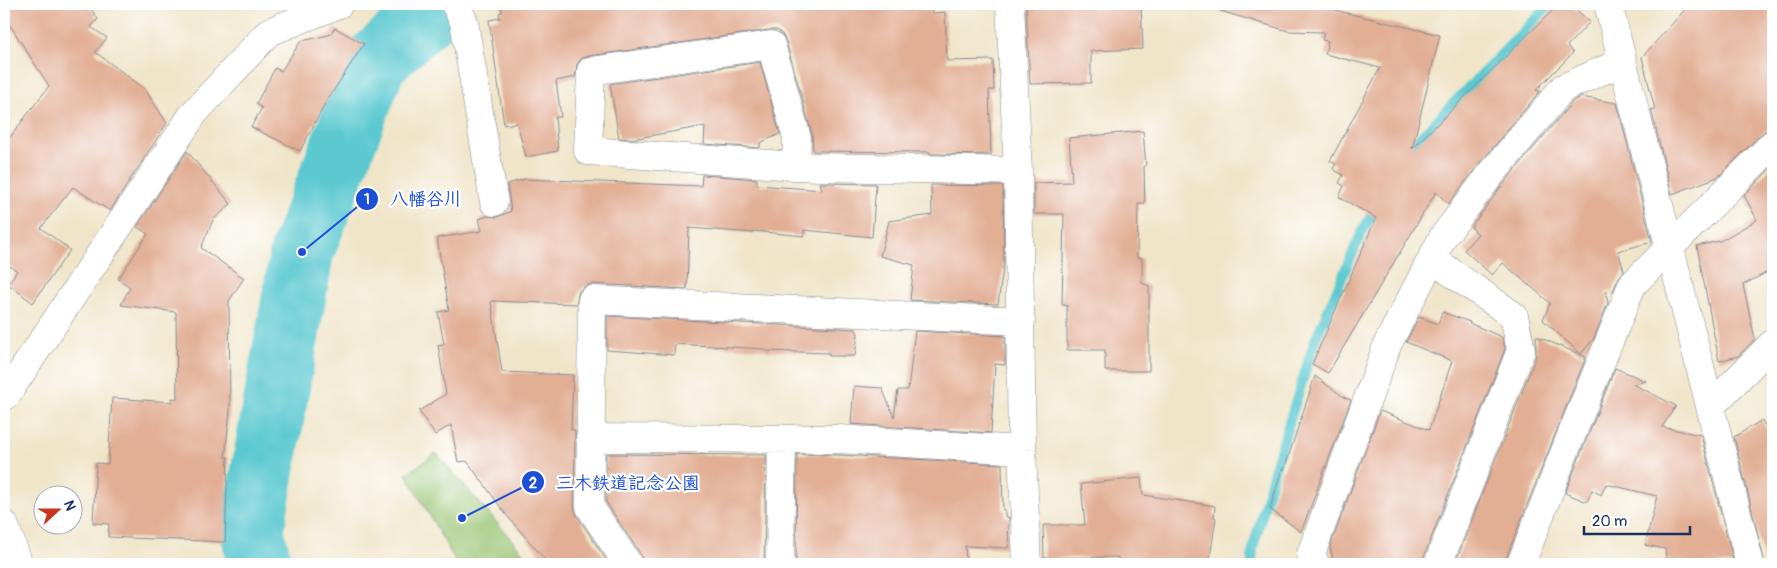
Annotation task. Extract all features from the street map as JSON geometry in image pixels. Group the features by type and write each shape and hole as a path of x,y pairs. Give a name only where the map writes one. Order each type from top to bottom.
{"street":[{"path":"4,396 194,113 269,32 339,4"},
{"path":"1010,4 1018,171 1022,450 1027,564"},
{"path":"1608,4 1750,564"},
{"path":"460,13 494,202"},
{"path":"796,166 796,138 771,45 591,71 588,151 796,166 1018,171"},
{"path":"1315,564 1312,554 1388,344 1444,237 1488,178 1563,88 1622,62"},
{"path":"1521,564 1632,284 1773,144"},
{"path":"1432,259 1514,316 1521,350 1438,564"},
{"path":"628,564 590,506 592,300 1021,321"},
{"path":"1711,406 1773,343"},
{"path":"590,438 838,439 1022,450"},
{"path":"780,564 782,439"},
{"path":"4,524 19,564"}],"green space":[{"path":"436,453 533,564 457,564 406,474"}],"building":[{"path":"4,4 88,4 98,19 91,27 107,38 95,52 144,88 167,123 110,211 73,187 41,228 70,250 33,303 8,284 17,271 4,262 4,145 49,86 4,16"},
{"path":"501,4 931,4 932,13 945,12 947,61 993,60 994,90 989,90 991,155 930,154 930,152 813,151 812,134 786,41 777,30 769,30 582,58 577,64 575,77 556,81 561,117 555,117 558,151 526,157 517,123 504,125 489,20 500,18 499,13 502,12"},
{"path":"1141,4 1143,49 1091,51 1091,83 1030,84 1026,5"},
{"path":"1221,4 1309,4 1440,35 1412,149 1559,4 1570,4 1590,22 1567,46 1573,53 1536,90 1540,91 1448,204 1436,192 1328,373 1312,364 1376,218 1339,197 1344,186 1339,183 1343,175 1333,169 1336,164 1330,161 1380,68 1325,54 1328,41 1322,40 1324,32 1288,31 1220,11"},
{"path":"1690,4 1773,4 1773,129 1768,129 1762,133 1718,177 1672,194 1651,109 1655,110 1642,57"},
{"path":"335,28 364,44 326,102 300,151 251,127 262,108 256,104 275,68 281,71 301,41 329,35"},
{"path":"760,62 780,134 760,143 760,148 704,144 705,126 632,139 619,138 610,84"},
{"path":"1581,97 1617,103 1652,242 1618,251 1624,271 1613,291 1606,292 1608,303 1594,338 1581,354 1543,320 1550,303 1503,263 1492,275 1464,250 1478,234 1471,227 1500,188 1573,101"},
{"path":"1143,131 1146,166 1144,166 1145,204 1138,204 1137,258 1142,258 1142,283 1149,286 1149,371 1105,371 1105,350 1067,350 1067,305 1062,305 1064,214 1034,214 1034,183 1072,182 1069,138"},
{"path":"187,151 231,204 213,220 201,248 244,278 229,301 230,410 225,457 228,457 225,542 108,537 109,524 93,523 96,463 108,464 112,398 172,402 172,398 177,399 176,312 121,305 130,287 118,279 148,234 137,227"},
{"path":"1773,166 1773,269 1743,285 1755,339 1738,356 1719,361 1697,246 1720,241 1757,220 1744,195"},
{"path":"702,175 757,179 757,185 822,190 820,183 876,184 872,237 804,230 804,236 689,228 687,289 593,284 585,286 579,291 576,304 491,301 502,372 573,375 571,430 575,430 574,507 577,516 609,564 549,564 508,517 467,461 458,462 451,425 435,435 419,411 446,394 438,345 444,344 438,312 449,310 437,238 482,231 479,219 488,216 497,217 511,211 507,184 525,179 701,186"},
{"path":"931,185 1003,186 1004,261 998,304 910,300 914,265 880,256 889,221 932,215"},
{"path":"1442,312 1470,322 1502,337 1505,349 1421,564 1334,564 1330,547 1380,411 1429,430 1452,361 1406,342 1419,317 1438,324"},
{"path":"607,316 856,329 858,334 855,356 829,356 829,353 765,351 765,349 675,344 674,355 607,350"},
{"path":"915,331 1005,336 1005,365 995,364 991,433 851,424 854,386 882,388 894,417 898,390 908,390"},
{"path":"1536,336 1586,357 1506,558 1506,564 1464,564 1456,561 1536,356"},
{"path":"1615,368 1646,381 1633,384 1676,406 1662,427 1701,435 1734,564 1667,564 1665,549 1645,545 1657,496 1606,484 1601,495 1592,490 1587,502 1565,493"},
{"path":"1315,376 1345,398 1351,400 1301,532 1270,509"},
{"path":"1762,420 1773,438 1773,564 1765,564 1734,437"},
{"path":"606,454 766,455 764,564 643,564 641,555 606,502"},
{"path":"797,454 1002,464 1003,510 1005,510 1005,517 1009,517 1008,548 965,546 966,564 796,564"},
{"path":"1141,478 1143,495 1215,506 1214,517 1216,518 1209,564 1118,564 1118,557 1044,558 1043,525 1085,525 1081,484"}],"waterway":[{"path":"260,564 252,531 302,252 375,62 439,4"},
{"path":"1405,153 1550,4"},
{"path":"1252,564 1253,548 1274,471 1315,340 1361,234 1378,203"}],"place":[{"name":"八幡谷川","path":"302,252"},
{"name":"三木鉄道記念公園","path":"462,518"}]}
